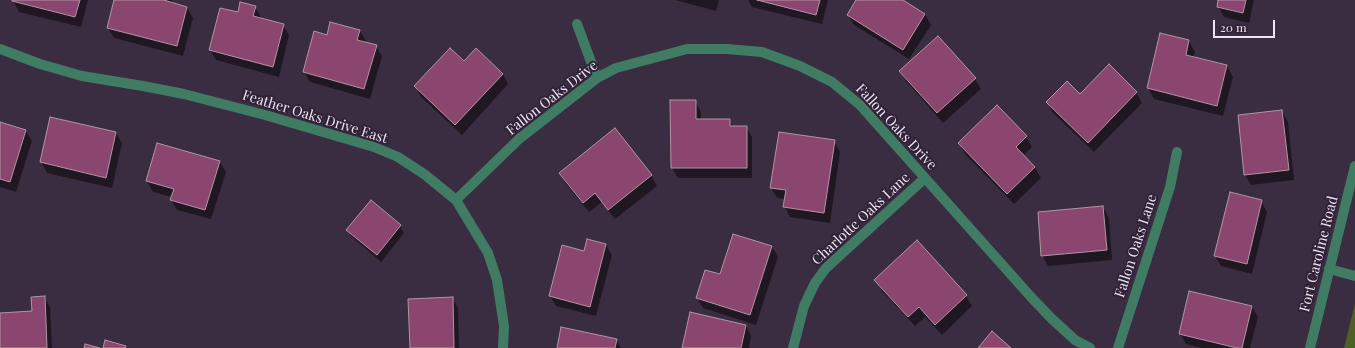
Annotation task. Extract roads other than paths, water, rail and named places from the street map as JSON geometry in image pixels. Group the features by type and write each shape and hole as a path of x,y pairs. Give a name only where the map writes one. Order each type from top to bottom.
{"street":[{"path":"577,24 597,78"},
{"name":"Feather Oaks Drive East","path":"0,49 40,64 82,76 184,94 265,115 374,147 398,157 424,174 456,200 488,253 497,280 504,326 503,348"},
{"name":"Fallon Oaks Drive","path":"456,200 519,139 597,78 616,68 687,49 727,49 762,52 800,66 832,82 860,105 1051,318 1075,340 1090,348"},
{"name":"Fallon Oaks Lane","path":"1118,348 1170,188 1178,152"},
{"name":"Fort Caroline Road","path":"1310,348 1355,166"},
{"name":"Charlotte Oaks Lane","path":"793,348 804,306 814,283 826,268 925,178"},
{"path":"1329,269 1355,276"}]}
